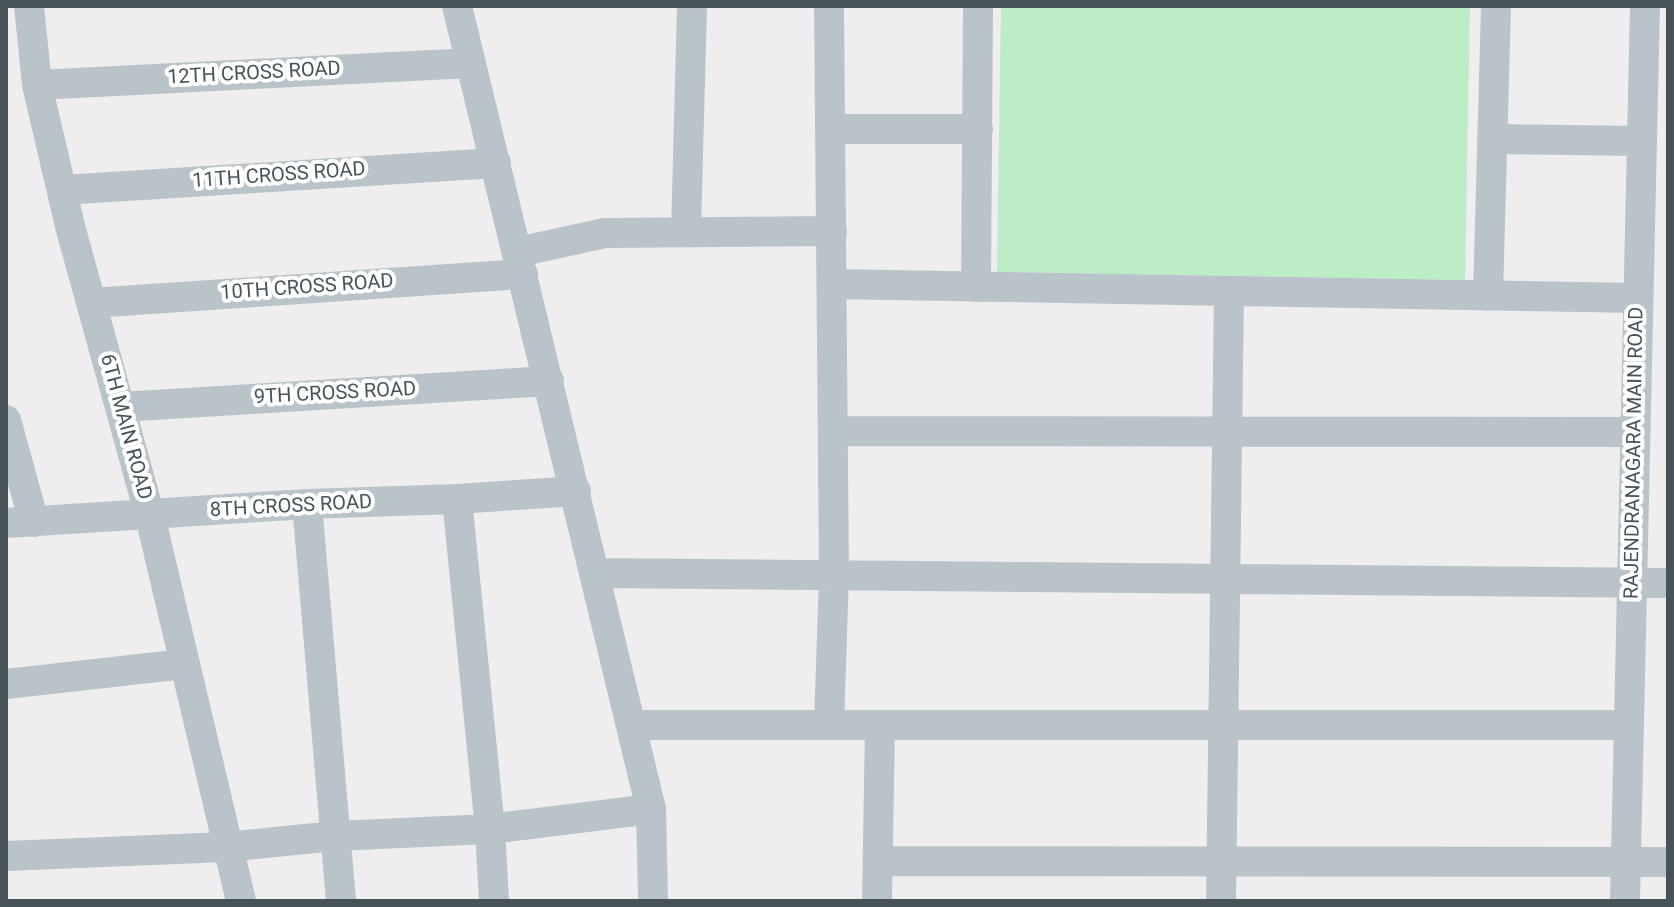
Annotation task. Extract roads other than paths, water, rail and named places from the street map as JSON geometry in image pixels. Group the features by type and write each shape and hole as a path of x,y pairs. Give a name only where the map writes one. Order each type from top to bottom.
{"street":[{"name":"6TH MAIN ROAD","path":"29,6 37,85 91,303 150,516 241,901"},
{"path":"457,6 651,809 653,901"},
{"path":"686,232 692,6"},
{"path":"829,6 834,575 829,725"},
{"path":"976,287 978,6"},
{"path":"1488,296 1496,6"},
{"name":"RAJENDRANAGARA MAIN ROAD","path":"1625,901 1645,6"},
{"name":"12TH CROSS ROAD","path":"37,85 471,63"},
{"path":"831,129 978,129"},
{"path":"1492,139 1642,141"},
{"name":"11TH CROSS ROAD","path":"62,190 496,163"},
{"name":"10TH CROSS ROAD","path":"91,303 520,263 605,233 832,231"},
{"path":"833,284 1638,298"},
{"path":"1221,901 1229,291"},
{"name":"9TH CROSS ROAD","path":"120,407 549,381"},
{"path":"6,420 20,523"},
{"path":"833,431 1635,432"},
{"name":"8TH CROSS ROAD","path":"20,523 307,504 576,491"},
{"path":"457,499 490,829 494,901"},
{"path":"307,504 341,901"},
{"path":"596,573 1668,583"},
{"path":"6,684 184,664"},
{"path":"632,725 1629,725"},
{"path":"877,901 880,725"},
{"path":"6,856 226,847 335,836 490,829 651,809"},
{"path":"878,861 1668,862"}]}
